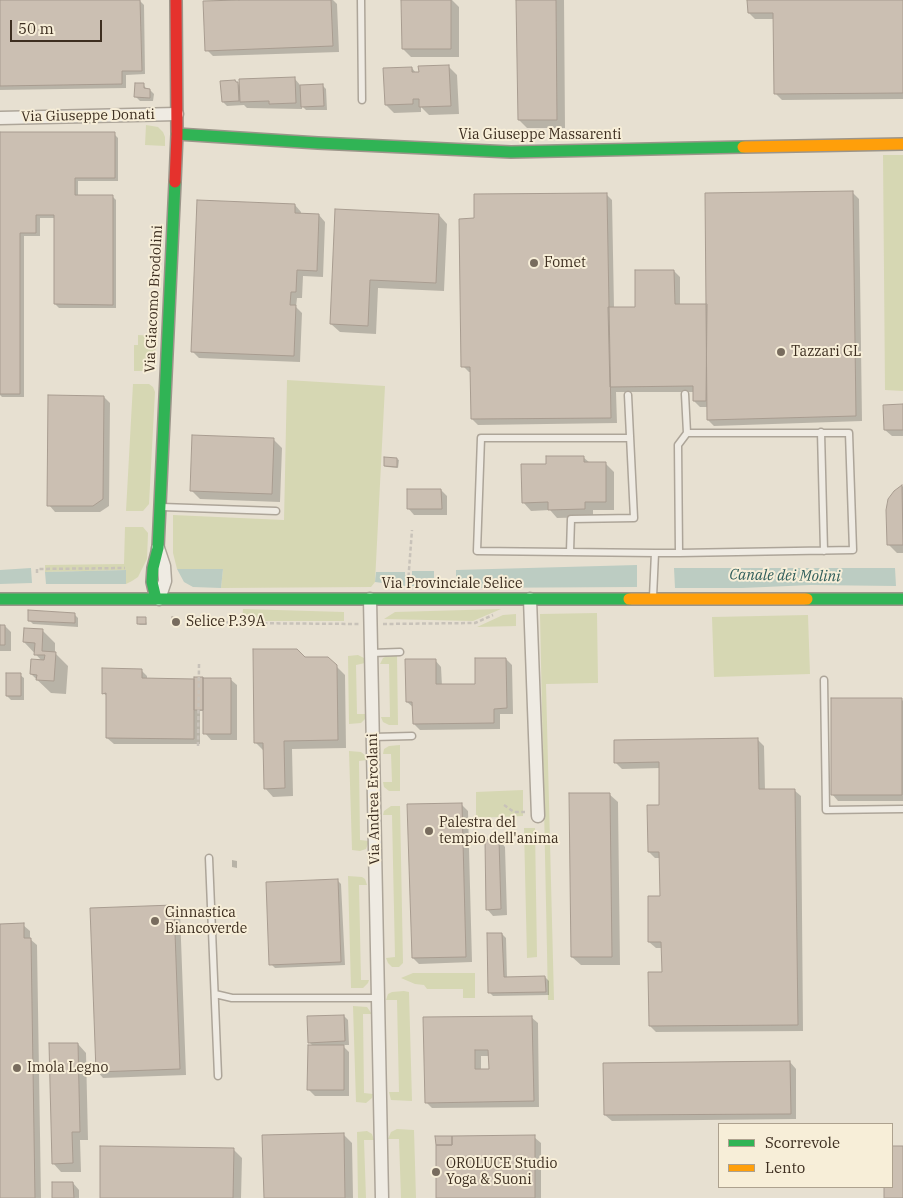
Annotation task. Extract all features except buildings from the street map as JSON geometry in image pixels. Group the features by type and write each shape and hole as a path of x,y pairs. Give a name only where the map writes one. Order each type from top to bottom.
{"street":[{"name":"Via Giacomo Brodolini","path":"158,548 177,134 176,0"},
{"name":"Via Giuseppe Donati","path":"0,118 177,114"},
{"name":"Via Giuseppe Massarenti","path":"177,134 510,152 903,144"},
{"path":"158,548 164,566 159,582 158,599"},
{"path":"139,599 159,582"},
{"path":"159,582 180,599"},
{"name":"Via Provinciale Selice","path":"0,599 903,599"},
{"name":"Via Andrea Ercolani","path":"370,599 382,1198"},
{"path":"530,599 538,816"}],"lane":[{"path":"361,0 362,100"},
{"path":"679,553 678,445 687,433 685,394"},
{"path":"570,552 571,519 634,518 628,395"},
{"path":"821,432 824,551"},
{"path":"630,438 481,438 477,551 679,553 853,550 849,433 687,433"},
{"path":"160,507 276,512"},
{"path":"653,599 654,553"},
{"path":"371,653 400,652"},
{"path":"824,680 826,810 903,809"},
{"path":"373,737 412,736"},
{"path":"209,858 218,1076"},
{"path":"215,994 232,998 378,998"}],"path":[{"path":"408,587 412,530"},
{"path":"37,573 37,569 125,568"},
{"path":"198,664 198,746"},
{"path":"504,804 514,812 525,812"}],"green space":[{"path":"146,125 158,127 163,132 165,146 145,145"},
{"path":"883,155 903,155 903,391 885,390"},
{"path":"138,335 156,336 155,365 150,371 134,371 134,345 138,345"},
{"path":"287,380 385,386 375,582 371,587 221,588 223,569 177,569 173,553 173,515 284,520"},
{"path":"133,384 149,384 155,392 149,504 143,511 126,511"},
{"path":"125,527 143,527 148,533 147,559 138,577 132,581 126,584 125,570 45,572 45,565 124,564"},
{"path":"243,609 344,612 344,621 242,621"},
{"path":"501,609 473,621 384,619 395,612"},
{"path":"597,613 598,683 546,684 554,1000 548,1000 540,614"},
{"path":"516,614 516,626 477,627 503,615"},
{"path":"808,615 810,674 714,677 712,617"},
{"path":"358,655 364,658 365,663 356,665 357,714 366,714 365,719 361,723 349,724 348,656"},
{"path":"389,655 397,655 398,725 389,725 383,722 381,717 390,717 389,664 380,664 383,658"},
{"path":"400,745 400,791 389,791 384,787 383,782 392,782 391,754 383,754 384,749 389,746"},
{"path":"349,751 361,752 366,756 367,760 359,761 360,840 369,841 366,849 360,851 352,850"},
{"path":"523,790 523,816 476,818 476,792"},
{"path":"391,806 400,806 403,963 399,967 392,967 386,958 395,957 392,815 383,815 384,811"},
{"path":"524,828 535,828 537,957 527,958"},
{"path":"348,876 362,877 367,885 359,885 361,980 369,980 363,988 351,988"},
{"path":"413,973 475,973 475,998 463,998 463,989 427,989 424,985 415,984 401,978"},
{"path":"392,992 409,992 412,1101 391,1100 389,1092 399,1092 397,1000 386,1000 388,994"},
{"path":"353,1006 367,1007 372,1014 363,1014 364,1093 373,1094 372,1098 366,1103 356,1102"},
{"path":"397,1129 414,1130 416,1198 401,1198 399,1139 388,1139 391,1132"},
{"path":"367,1131 372,1134 374,1140 364,1140 366,1198 358,1198 357,1132"}],"water":[{"path":"637,565 637,587 456,588 456,570"},
{"path":"31,568 32,583 0,584 0,570"},
{"path":"674,568 895,568 896,586 811,585 675,588"},
{"path":"177,569 223,569 221,588 193,587 184,582"},
{"path":"126,570 126,584 46,584 45,572"},
{"path":"412,571 434,571 434,589 412,586"},
{"path":"376,572 405,572 405,586 375,582"}],"waterway":[{"name":"Canale dei Molini","path":"401,577 416,577"}],"traffic: fast":[{"path":"177,134 511,152 743,147"},
{"path":"156,599 152,582 158,548 175,182"},
{"path":"0,599 629,599"},
{"path":"807,599 903,599"}],"traffic: slow":[{"path":"743,147 903,144"},
{"path":"629,599 807,599"}],"traffic: jam":[{"path":"175,182 177,134 176,0"}],"place":[{"name":"Fomet","path":"534,263"},
{"name":"Tazzari GL","path":"781,352"},
{"name":"Selice P.39A","path":"176,622"},
{"name":"Palestra del tempio dell'anima","path":"429,831"},
{"name":"Ginnastica Biancoverde","path":"155,921"},
{"name":"Imola Legno","path":"17,1068"},
{"name":"OROLUCE Studio Yoga & Suoni","path":"436,1172"}]}
